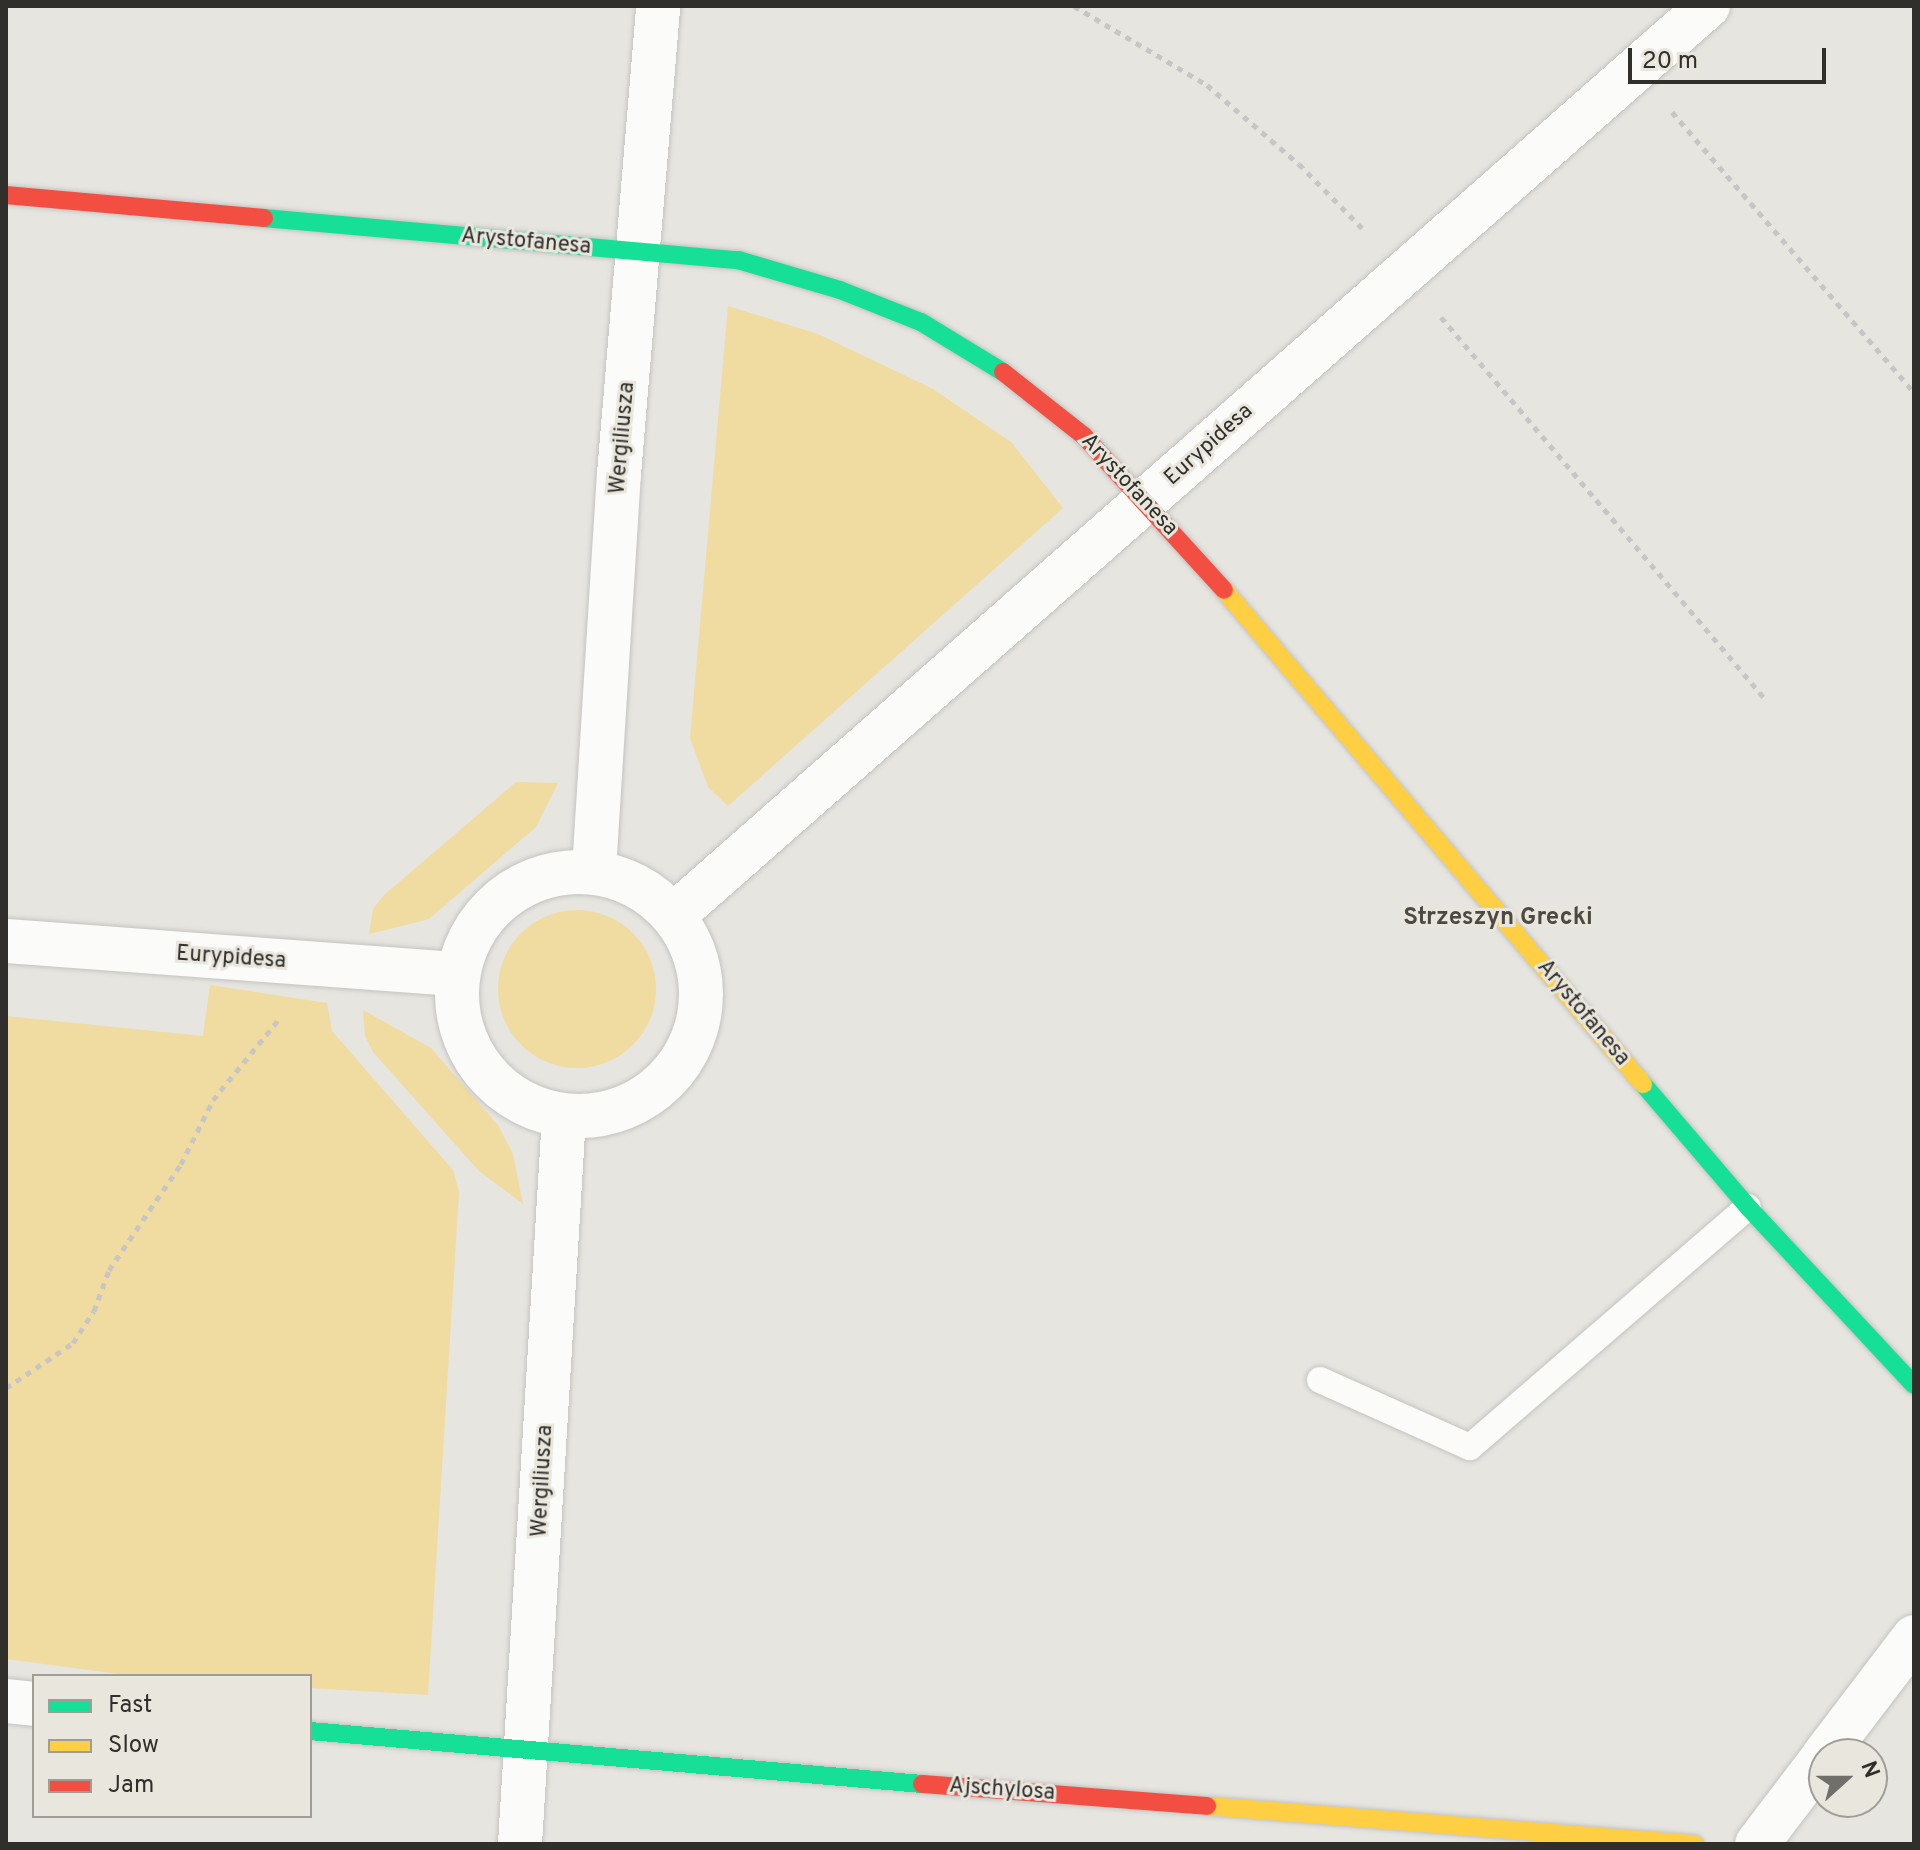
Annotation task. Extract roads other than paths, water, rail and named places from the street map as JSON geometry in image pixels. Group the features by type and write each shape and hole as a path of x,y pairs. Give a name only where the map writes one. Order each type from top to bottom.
{"street":[{"name":"Wergiliusza","path":"594,870 619,474 658,6"},
{"name":"Eurypidesa","path":"674,915 1708,6"},
{"name":"Arystofanesa","path":"6,195 738,260 840,290 921,322 992,363 1084,436 1147,500 1748,1207 1914,1385"},
{"path":"594,870 630,881 674,915 697,959 702,1006 687,1053 656,1090 614,1113 564,1117 518,1101 480,1068 458,1024 457,974 475,928 508,892 554,873 594,870"},
{"name":"Eurypidesa","path":"6,941 457,974"},
{"name":"Wergiliusza","path":"520,1844 564,1117"},
{"path":"1838,1738 1914,1637"},
{"path":"6,1701 32,1704"},
{"name":"Ajschylosa","path":"312,1731 527,1753 1695,1844"},
{"path":"1757,1844 1808,1777"}],"lane":[{"path":"1320,1380 1470,1447 1748,1207"}],"district":[{"name":"Strzeszyn Grecki","path":"1498,919"}]}
